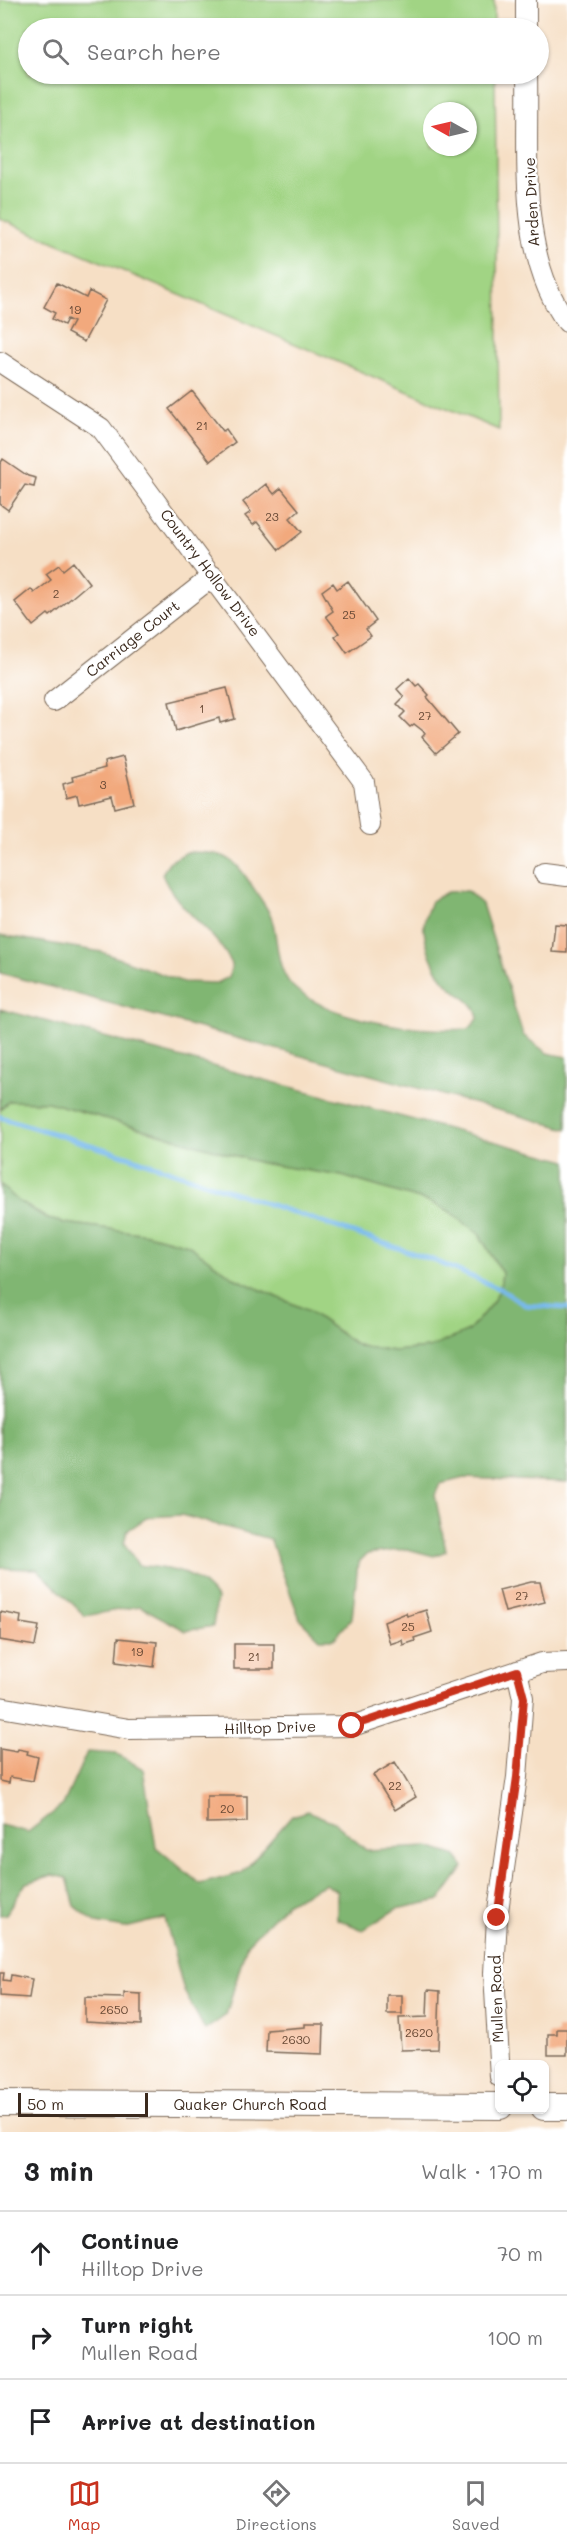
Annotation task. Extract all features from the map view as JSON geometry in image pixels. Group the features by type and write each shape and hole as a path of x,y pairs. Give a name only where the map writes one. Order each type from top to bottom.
{"street":[{"path":"526,0 526,18"},
{"name":"Arden Drive","path":"527,84 531,234 537,264 555,306 567,322"},
{"name":"Country Hollow Drive","path":"0,362 100,428 213,576 364,782 370,825"},
{"name":"Carriage Court","path":"54,701 213,576"},
{"path":"544,873 567,876"},
{"name":"Hilltop Drive","path":"0,1707 129,1729 352,1726 542,1663 567,1662"},
{"name":"Mullen Road","path":"499,2060 494,1973 498,1907 517,1777 524,1698 517,1671"},
{"name":"Quaker Church Road","path":"0,2103 495,2106"},
{"path":"549,2107 567,2107"}],"green space":[{"path":"0,0 494,0 494,18 18,18 18,84 495,84 499,430 0,219"},
{"path":"187,852 221,856 229,859 241,871 271,916 285,976 298,991 315,1002 335,1010 380,1023 449,1030 469,1029 478,1019 470,1002 449,986 437,970 428,949 424,929 431,901 447,892 467,891 482,904 523,1035 547,1053 567,1057 567,1129 0,973 0,935 102,952 183,982 217,983 229,977 232,964 224,951 177,899 162,874 169,862"},
{"path":"0,1009 567,1161 567,1482 464,1478 440,1484 435,1495 446,1551 434,1556 407,1549 367,1554 358,1563 352,1618 334,1639 320,1639 300,1619 270,1539 181,1515 148,1517 127,1531 124,1543 138,1565 182,1573 201,1582 209,1589 217,1599 213,1626 186,1631 140,1606 85,1616 37,1569 0,1568 0,1184 18,1201 48,1219 147,1234 188,1245 236,1279 309,1311 358,1346 394,1351 429,1348 469,1331 492,1303 500,1289 502,1273 479,1234 449,1211 430,1202 342,1176 261,1163 48,1102 9,1101 0,1109"},
{"path":"9,1101 48,1102 261,1163 342,1176 430,1202 449,1211 479,1234 502,1273 500,1289 492,1303 469,1331 429,1348 394,1351 358,1345 309,1311 236,1279 188,1245 147,1234 48,1219 18,1201 0,1184 0,1109"},
{"path":"87,1752 117,1754 143,1769 156,1847 200,1884 242,1873 292,1816 307,1811 334,1822 366,1850 429,1847 456,1856 464,1867 440,1900 396,1909 363,1930 337,1919 337,1891 325,1884 287,1903 247,1944 226,2015 205,2030 184,1991 165,1918 125,1928 96,1923 75,1906 67,1878 53,1875 26,1883 6,1914 0,1915 0,1825 28,1832 63,1805"}],"building":[{"path":"57,283 86,298 89,291 106,300 84,342 67,333 73,322 67,319 64,325 52,319 55,313 44,307"},
{"path":"192,391 223,431 226,429 235,442 210,461 169,409"},
{"path":"3,459 28,476 36,478 34,487 25,485 8,510 0,504 0,464"},
{"path":"266,484 274,494 281,488 299,510 290,518 302,532 279,550 257,522 253,525 245,516 251,512 243,502"},
{"path":"73,562 89,583 50,616 48,614 33,626 15,602 31,589 34,593 51,580 46,574 59,565 63,570"},
{"path":"348,581 376,621 366,629 371,636 347,653 335,636 339,633 326,616 333,611 322,591 333,583 337,589"},
{"path":"409,678 416,686 419,684 429,695 427,697 458,734 436,753 422,737 425,734 423,731 414,724 410,727 400,717 405,712 397,704 404,697 397,689"},
{"path":"227,688 235,719 220,723 219,718 176,731 169,702"},
{"path":"123,757 134,803 115,808 112,796 79,804 77,795 66,798 63,784 73,781 72,777 105,768 104,762"},
{"path":"555,924 567,925 567,953 552,952"},
{"path":"540,1582 545,1602 505,1612 499,1590"},
{"path":"426,1610 432,1632 414,1638 415,1641 403,1645 402,1640 390,1644 384,1622 406,1613 407,1616"},
{"path":"0,1612 21,1616 20,1623 39,1626 35,1646 0,1640"},
{"path":"118,1638 157,1642 154,1667 116,1662"},
{"path":"234,1644 274,1644 274,1669 234,1669"},
{"path":"0,1749 28,1751 27,1754 38,1757 33,1781 10,1777 9,1783 0,1781"},
{"path":"395,1762 416,1797 395,1810 373,1775"},
{"path":"207,1796 247,1796 247,1822 207,1823"},
{"path":"0,1973 4,1973 3,1980 10,1981 11,1975 32,1979 29,1998 0,1996"},
{"path":"428,1990 440,1991 438,2049 401,2050 399,2018 427,2017"},
{"path":"124,1993 141,1994 141,2025 85,2022 85,1997 124,1998"},
{"path":"387,1995 402,1995 402,2014 387,2014"},
{"path":"305,2024 324,2024 323,2054 266,2052 267,2030 305,2027"},
{"path":"557,2029 567,2029 567,2055 548,2055 548,2034 557,2034"}],"waterway":[{"path":"0,1117 130,1157 433,1260 500,1289 525,1305 567,1308"}],"route":[{"path":"352,1726 517,1671 524,1698 517,1777 506,1838 497,1918"}]}
